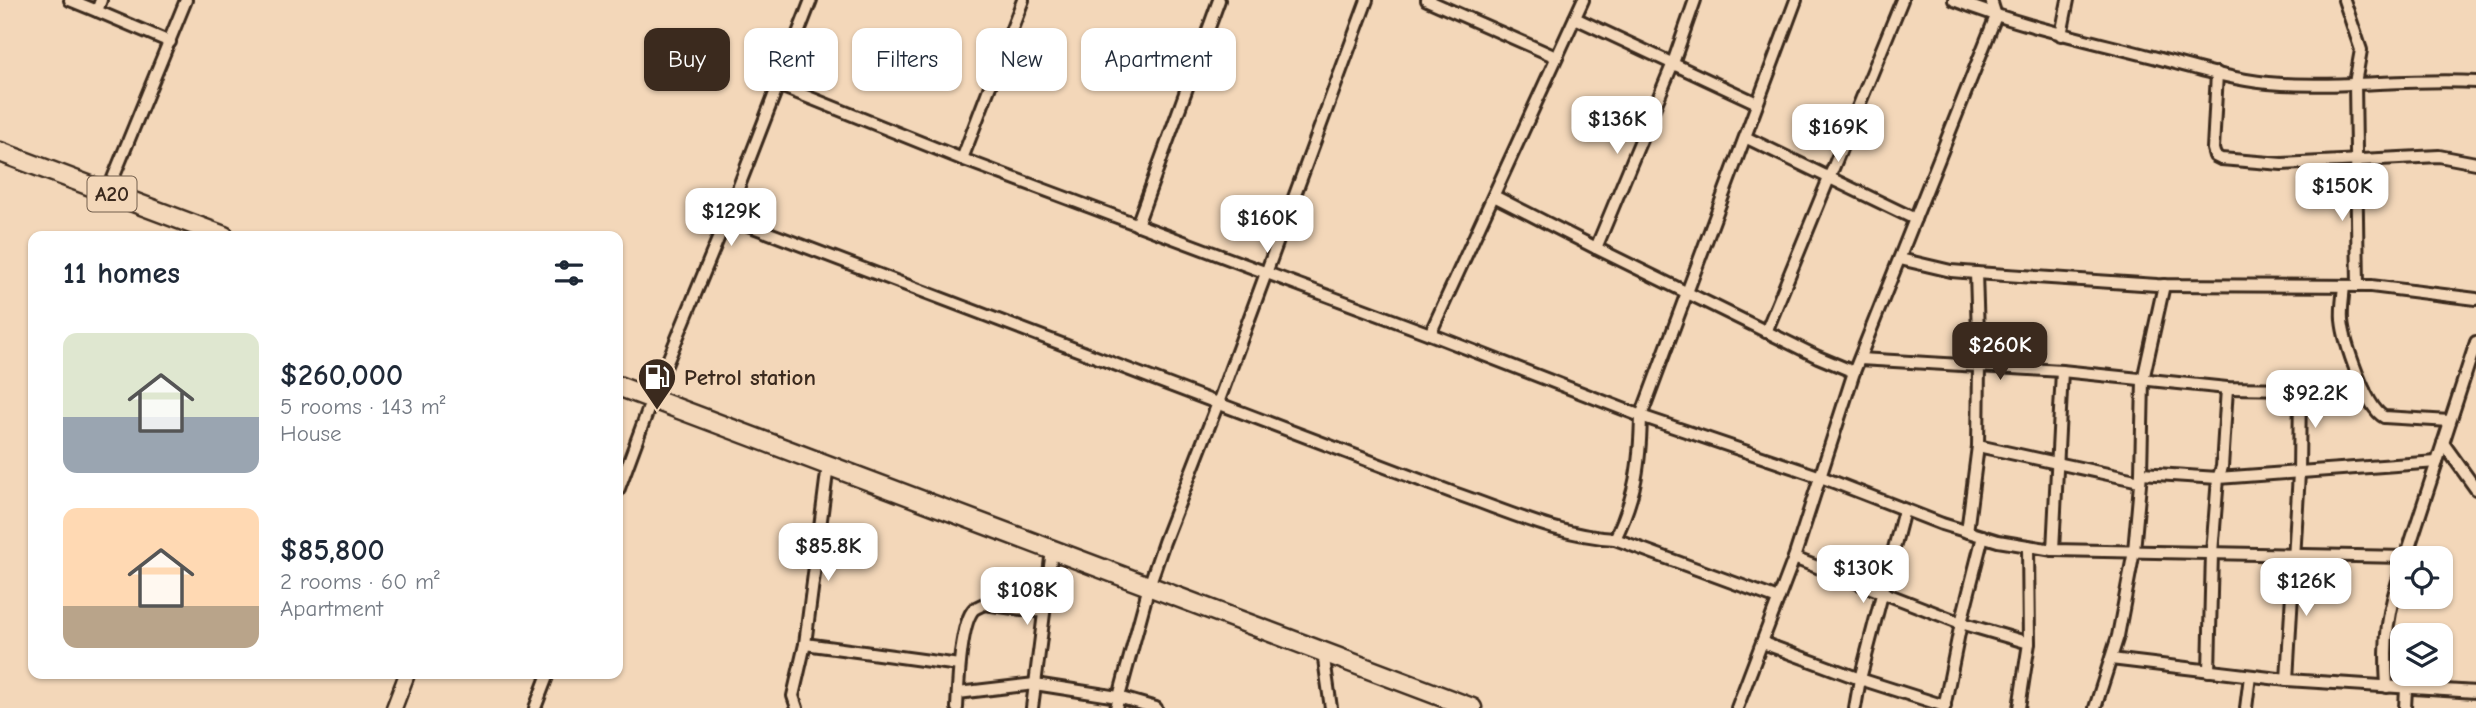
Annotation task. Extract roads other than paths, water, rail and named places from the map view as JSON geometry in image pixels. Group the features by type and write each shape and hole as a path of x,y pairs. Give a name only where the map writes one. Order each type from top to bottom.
{"main road":[{"name":"A20","path":"0,152 210,231"},
{"path":"623,388 1472,708"}],"street":[{"path":"70,0 99,6 170,42"},
{"path":"107,193 186,0"},
{"path":"800,28 811,0"},
{"path":"962,159 1023,0"},
{"path":"1137,225 1219,0"},
{"path":"1117,703 1149,586 1367,0"},
{"path":"1427,0 1556,57"},
{"path":"1430,334 1583,0"},
{"path":"1596,248 1673,63 1695,0"},
{"path":"1615,539 1638,475 1641,416 1686,291 1747,138 1757,103 1796,0"},
{"path":"1766,332 1902,0"},
{"path":"1954,0 1996,16 2061,35 2266,83 2476,82"},
{"path":"1737,708 1794,558 1854,372 1996,16 1990,0"},
{"path":"2061,35 2068,0"},
{"path":"2344,0 2361,50 2355,83 2358,286"},
{"path":"1575,18 1757,103"},
{"path":"2217,73 2213,149 2215,156 2221,159 2282,164 2440,156 2476,163"},
{"path":"623,477 776,91"},
{"path":"793,91 962,159 1265,271 1641,416 1821,477 1967,532 2053,550 2390,557"},
{"path":"1747,138 1915,219"},
{"path":"1493,196 1766,332 1854,372"},
{"path":"727,217 1559,530 1590,538 1615,539 1778,599"},
{"path":"1900,259 1951,271 1976,273 2164,285 2358,286 2476,299"},
{"path":"1967,532 1978,446 1976,273"},
{"path":"2095,708 2111,659 2134,551 2141,477 2143,380 2164,285"},
{"path":"2344,286 2344,332 2364,390 2377,413 2384,417 2450,421"},
{"path":"2410,546 2476,342"},
{"path":"1860,359 2062,371 2227,388 2364,390"},
{"path":"2053,550 2062,371"},
{"path":"2209,671 2212,553 2218,478 2222,467 2227,388"},
{"path":"2287,680 2299,473 2300,388"},
{"path":"2443,443 2476,489"},
{"path":"1978,446 2141,477 2218,478 2437,462"},
{"path":"797,708 793,696 805,644 828,466"},
{"path":"1855,708 1860,679 1904,510"},
{"path":"1763,643 1944,707 1961,623 1983,536"},
{"path":"2019,708 2029,643 2028,545"},
{"path":"1032,708 1052,550"},
{"path":"1794,558 1961,623 2029,643"},
{"path":"2387,687 2385,658 2390,601"},
{"path":"957,708 959,665 970,615 975,608 984,604 1044,612"},
{"path":"805,644 959,665"},
{"path":"1323,652 1331,708"},
{"path":"2111,659 2287,680 2476,692"},
{"path":"2246,708 2250,676"},
{"path":"394,708 405,679"},
{"path":"535,708 546,679"},
{"path":"958,692 1035,684 1117,703 1156,708"},
{"path":"2406,688 2406,708"}],"place":[{"name":"Petrol station","path":"657,411"}]}
